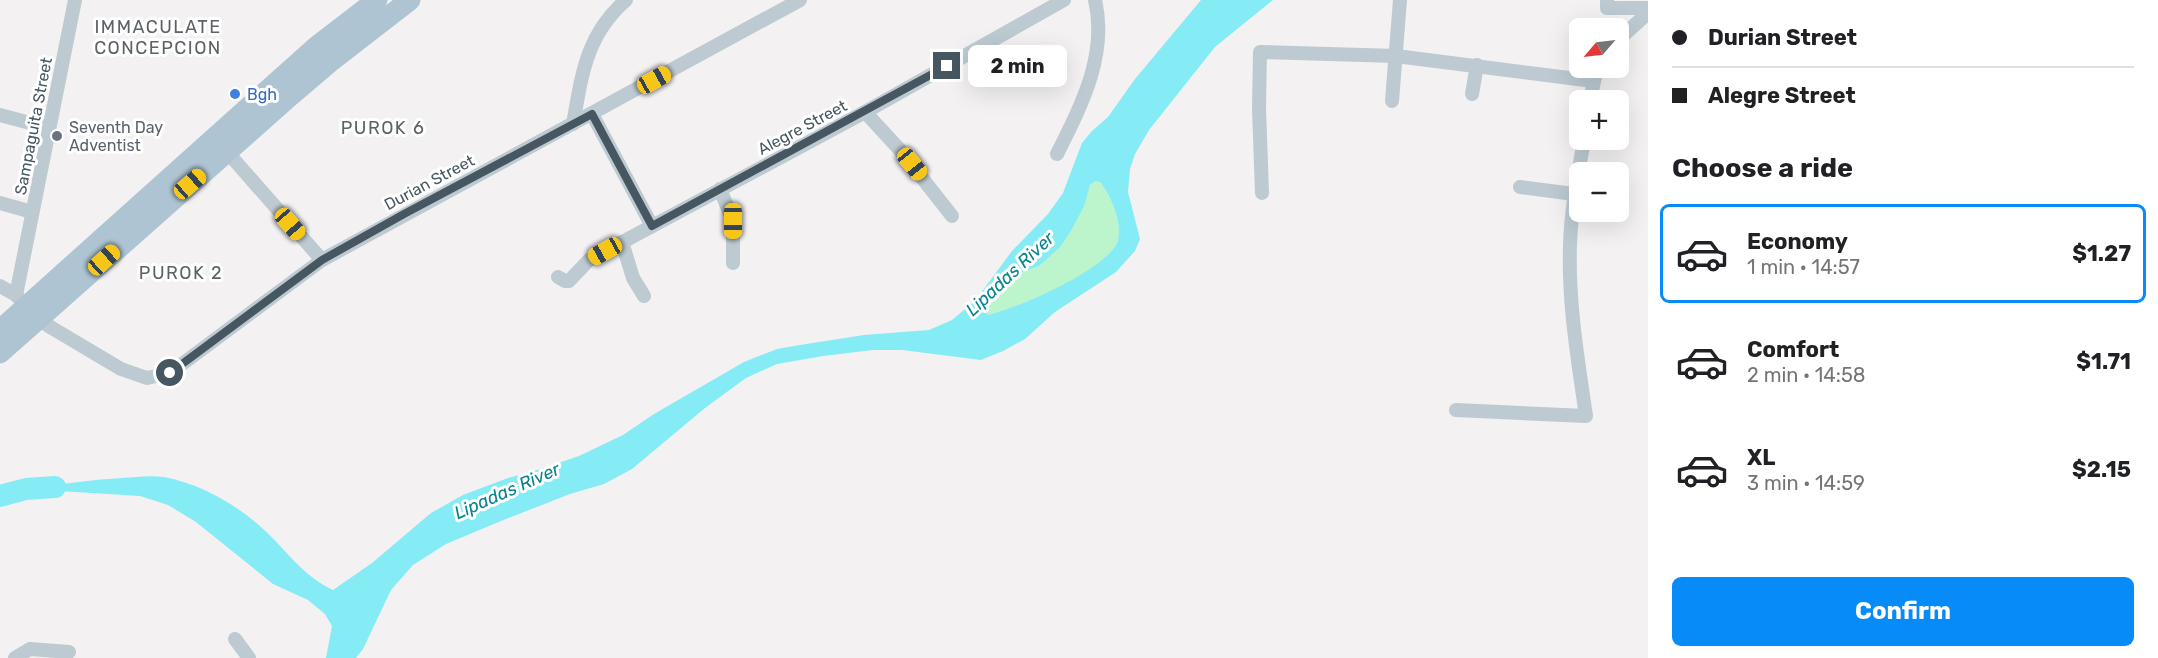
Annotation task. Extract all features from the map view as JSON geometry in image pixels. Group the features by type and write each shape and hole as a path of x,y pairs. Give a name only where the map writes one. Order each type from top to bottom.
{"main road":[{"path":"221,145 317,46 377,0"},
{"path":"0,330 221,145 410,0"},
{"path":"0,352 27,306"}],"street":[{"name":"Sampaguita Street","path":"27,306 32,212 75,0"},
{"path":"573,124 584,68 593,42 606,20 626,0"},
{"name":"Durian Street","path":"0,286 69,339 121,369 147,378 170,373 322,260 800,0"},
{"name":"Alegre Street","path":"558,277 569,281 589,260 866,112 1065,0"},
{"path":"1057,154 1088,91 1093,72 1098,30 1095,0"},
{"path":"1392,101 1400,0"},
{"path":"1606,0 1607,8 1648,10"},
{"path":"1629,29 1648,10"},
{"path":"1262,193 1260,52 1396,56 1593,81"},
{"path":"1472,94 1477,65"},
{"path":"1592,90 1594,78"},
{"path":"866,112 900,150 952,216"},
{"path":"592,114 652,226"},
{"path":"0,115 49,128"},
{"path":"221,145 322,260"},
{"path":"1520,187 1569,193"},
{"path":"720,189 733,221 733,263"},
{"path":"0,203 32,212"},
{"path":"1456,410 1586,416 1570,282 1572,222"},
{"path":"622,242 633,278 644,296"},
{"path":"235,639 249,658"},
{"path":"15,658 30,649 69,652"}],"green space":[{"path":"1095,181 1100,182 1108,195 1118,220 1119,236 1109,254 1079,277 1039,297 988,315 985,309 1001,286 1012,276 1039,266 1071,231 1090,185"}],"water":[{"path":"1201,0 1273,0 1215,47 1149,130 1135,154 1130,169 1128,192 1140,239 1135,251 1116,272 1055,312 1025,339 981,360 902,350 873,350 777,364 746,378 705,408 632,469 604,484 570,494 446,544 413,565 391,590 363,649 356,658 326,658 332,626 325,614 308,600 273,584 196,522 168,505 140,496 26,489 149,476 164,477 191,484 240,510 261,527 312,577 333,590 372,563 431,513 463,495 579,456 623,435 654,414 744,362 777,349 864,335 929,330 952,320 975,301 1012,251 1048,214 1063,193 1082,143 1108,117 1135,79","holes":["1095,181 1100,182 1112,203 1118,220 1119,236 1109,254 1096,265 1059,287 1019,305 988,315 985,309 1001,286 1012,276 1039,266 1060,247 1084,206 1090,185"]}],"waterway":[{"name":"Lipadas River","path":"0,496 26,489 55,487"}],"place":[{"name":"Bgh","path":"235,94"},
{"name":"Seventh Day Adventist","path":"57,136"}],"district":[{"name":"IMMACULATE CONCEPCION","path":"158,37"},
{"name":"PUROK 6","path":"383,128"},
{"name":"PUROK 2","path":"181,273"}],"route":[{"path":"170,373 322,260 592,114 652,226 866,112 947,66"}]}
